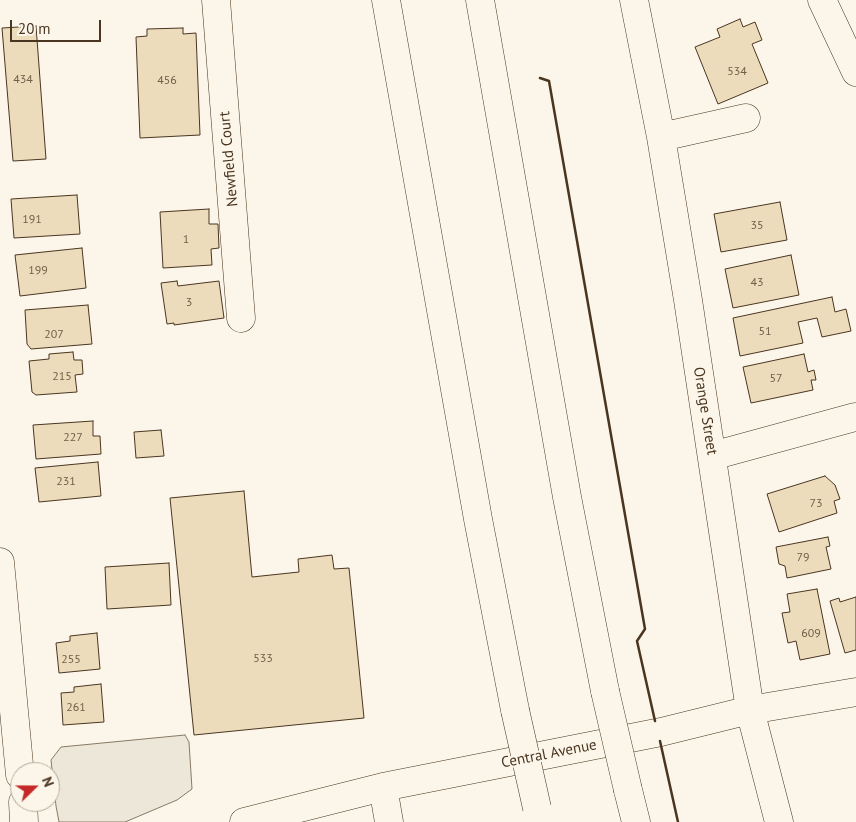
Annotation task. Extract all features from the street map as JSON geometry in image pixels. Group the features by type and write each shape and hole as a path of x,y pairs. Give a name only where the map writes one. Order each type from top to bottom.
{"main road":[{"name":"Newfield Court","path":"216,0 242,318"},
{"path":"386,0 488,575 515,710 539,815"},
{"path":"480,0 567,497 605,691 636,822"},
{"name":"Orange Street","path":"634,0 661,137 750,710 780,822"},
{"path":"822,0 856,72"},
{"path":"661,137 746,118"},
{"path":"712,456 855,416"},
{"path":"0,562 19,762"},
{"name":"Central Avenue","path":"244,822 383,787 661,732 750,710 856,692"},
{"path":"383,787 389,822"}],"shaded area":[{"path":"185,735 189,742 192,789 177,800 125,822 59,822 57,812 60,812 60,762 51,762 51,760 61,747"}],"building":[{"path":"740,19 743,27 755,22 762,40 752,44 768,83 718,104 695,47 720,37 717,29"},
{"path":"36,26 46,159 13,161 2,28"},
{"path":"183,28 183,34 196,33 200,135 140,138 136,37 147,36 147,29"},
{"path":"77,195 80,234 14,238 11,199"},
{"path":"780,202 787,240 721,252 714,214"},
{"path":"209,209 209,224 218,224 219,248 211,249 212,265 163,268 160,212"},
{"path":"82,248 86,288 20,296 15,255"},
{"path":"791,255 799,295 733,308 725,269"},
{"path":"177,281 178,286 219,281 224,318 174,325 174,323 167,324 161,283"},
{"path":"832,297 835,312 846,309 851,331 822,337 817,318 798,322 803,343 740,356 733,318"},
{"path":"88,305 92,344 31,349 27,344 25,310"},
{"path":"73,352 74,360 82,360 83,374 75,375 77,392 36,395 32,392 29,361 49,359 49,354"},
{"path":"804,354 808,372 814,370 816,380 811,380 813,390 751,403 743,367"},
{"path":"93,421 93,436 100,436 101,454 36,459 33,425"},
{"path":"161,430 164,456 136,458 134,432"},
{"path":"98,462 101,496 39,502 35,468"},
{"path":"825,476 835,485 840,499 834,501 837,513 779,532 767,494"},
{"path":"244,491 252,577 299,572 298,559 332,555 334,569 349,568 364,718 194,735 170,498"},
{"path":"828,537 830,546 826,547 831,569 787,578 785,566 779,564 776,547"},
{"path":"169,563 171,605 107,609 105,567"},
{"path":"817,589 830,654 800,660 796,641 788,643 782,613 790,612 787,594"},
{"path":"856,597 856,650 845,653 830,601 839,598 840,602"},
{"path":"97,633 100,669 59,673 56,643 70,641 70,636"},
{"path":"101,684 104,722 63,725 61,693 74,692 74,687"}],"wall":[{"path":"540,78 549,81 645,629 637,641 655,721"},
{"path":"660,741 678,822"}]}
